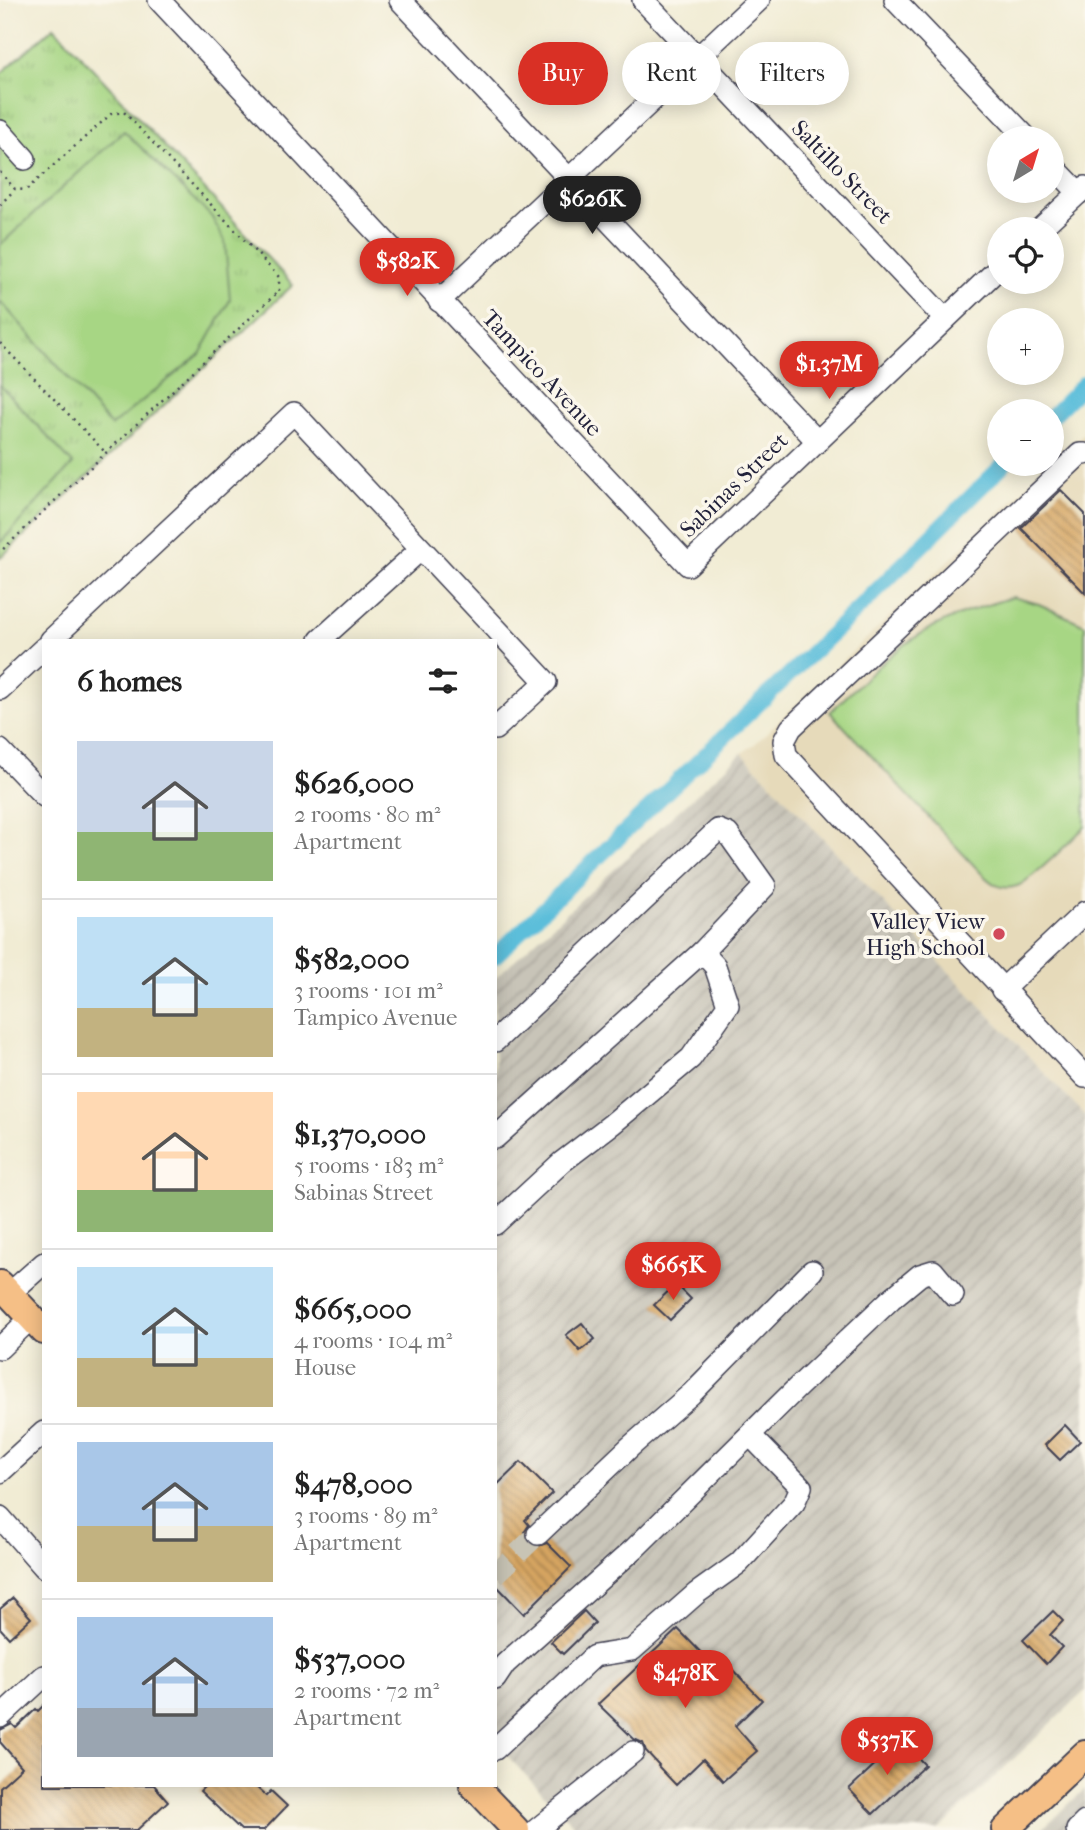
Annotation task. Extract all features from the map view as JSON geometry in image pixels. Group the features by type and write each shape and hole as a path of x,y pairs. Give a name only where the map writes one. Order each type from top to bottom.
{"main road":[{"path":"5,1289 38,1324"},
{"path":"1005,1830 1085,1754"},
{"path":"475,1787 516,1830"}],"street":[{"name":"Tampico Avenue","path":"159,0 688,565"},
{"path":"400,0 817,441"},
{"name":"Saltillo Street","path":"643,0 682,42"},
{"path":"716,42 759,0"},
{"path":"895,0 1016,126"},
{"name":"Saltillo Street","path":"721,83 945,319"},
{"path":"439,302 648,105"},
{"path":"0,131 25,159"},
{"path":"1053,217 1082,190 1064,174"},
{"name":"Sabinas Street","path":"688,565 987,279"},
{"path":"52,639 293,413 545,682 497,727"},
{"path":"1085,454 1080,454 790,728 784,741 786,755 1085,1077"},
{"path":"321,639 420,550"},
{"path":"0,689 42,650"},
{"path":"0,750 42,794"},
{"path":"497,1039 718,830 728,834 765,886 702,952 497,1136"},
{"path":"1002,990 1085,912"},
{"path":"497,1222 562,1162 691,1058 728,1005 715,966 702,952"},
{"path":"5,1289 42,1264"},
{"path":"538,1534 631,1446 691,1394 813,1271"},
{"path":"497,1676 505,1664 635,1548 849,1338 920,1275 933,1271 953,1295"},
{"path":"0,1348 38,1324"},
{"path":"0,1472 42,1434"},
{"path":"497,1747 594,1656 632,1650 697,1594 739,1563 794,1503 801,1487 750,1435"},
{"path":"0,1517 42,1565"},
{"path":"0,1717 42,1678"},
{"path":"536,1830 633,1752"},
{"path":"1077,1830 1085,1822"}],"path":[{"path":"0,172 15,189 26,190 111,114 124,112 279,277 279,291 0,552"},
{"path":"0,205 15,189"},
{"path":"0,343 106,453"}],"shaded area":[{"name":"Valley View High School","path":"1085,432 1085,1116 742,753 756,743 1038,476 1064,476 1064,452"},
{"path":"742,753 1085,1116 1085,1691 939,1830 578,1830 497,1745 497,976"},
{"path":"1085,1789 1085,1830 1041,1830"}],"green space":[{"path":"54,27 293,285 0,558 0,74"},
{"path":"124,131 211,216 225,241 230,300 200,354 111,426 0,301 0,245"},
{"path":"0,385 73,464 0,543"},
{"path":"1013,597 1039,604 1085,625 1085,827 1031,877 1017,886 1007,888 994,884 982,874 830,712 911,640 950,619"}],"building":[{"path":"1061,490 1085,514 1085,593 1021,528"},
{"path":"676,1284 691,1299 670,1320 654,1305"},
{"path":"582,1323 595,1339 580,1351 566,1335"},
{"path":"1065,1425 1080,1441 1060,1460 1045,1445"},
{"path":"521,1462 552,1493 525,1520 529,1525 525,1538 535,1547 547,1543 571,1567 524,1614 497,1586 497,1485"},
{"path":"13,1598 31,1618 9,1638 0,1628 0,1609"},
{"path":"584,1611 595,1623 563,1654 551,1642"},
{"path":"1053,1611 1063,1621 1050,1635 1062,1647 1046,1664 1023,1640"},
{"path":"678,1629 716,1668 724,1661 762,1700 735,1726 757,1751 723,1781 703,1759 676,1785 646,1751 643,1743 634,1739 598,1704"},
{"path":"42,1707 42,1787 156,1787 168,1801 137,1830 0,1830 0,1787 22,1767 0,1742 0,1730 12,1724 16,1728 36,1709 38,1711"},
{"path":"901,1740 925,1765 873,1814 849,1789"},
{"path":"204,1787 256,1787 266,1796 271,1791 287,1806 264,1830 241,1830 200,1791"}],"waterway":[{"path":"1064,404 1085,383"},
{"path":"497,954 866,601 992,476"}],"tunnel":[{"path":"497,1573 538,1534"}],"place":[{"name":"Valley View High School","path":"999,934"}]}
